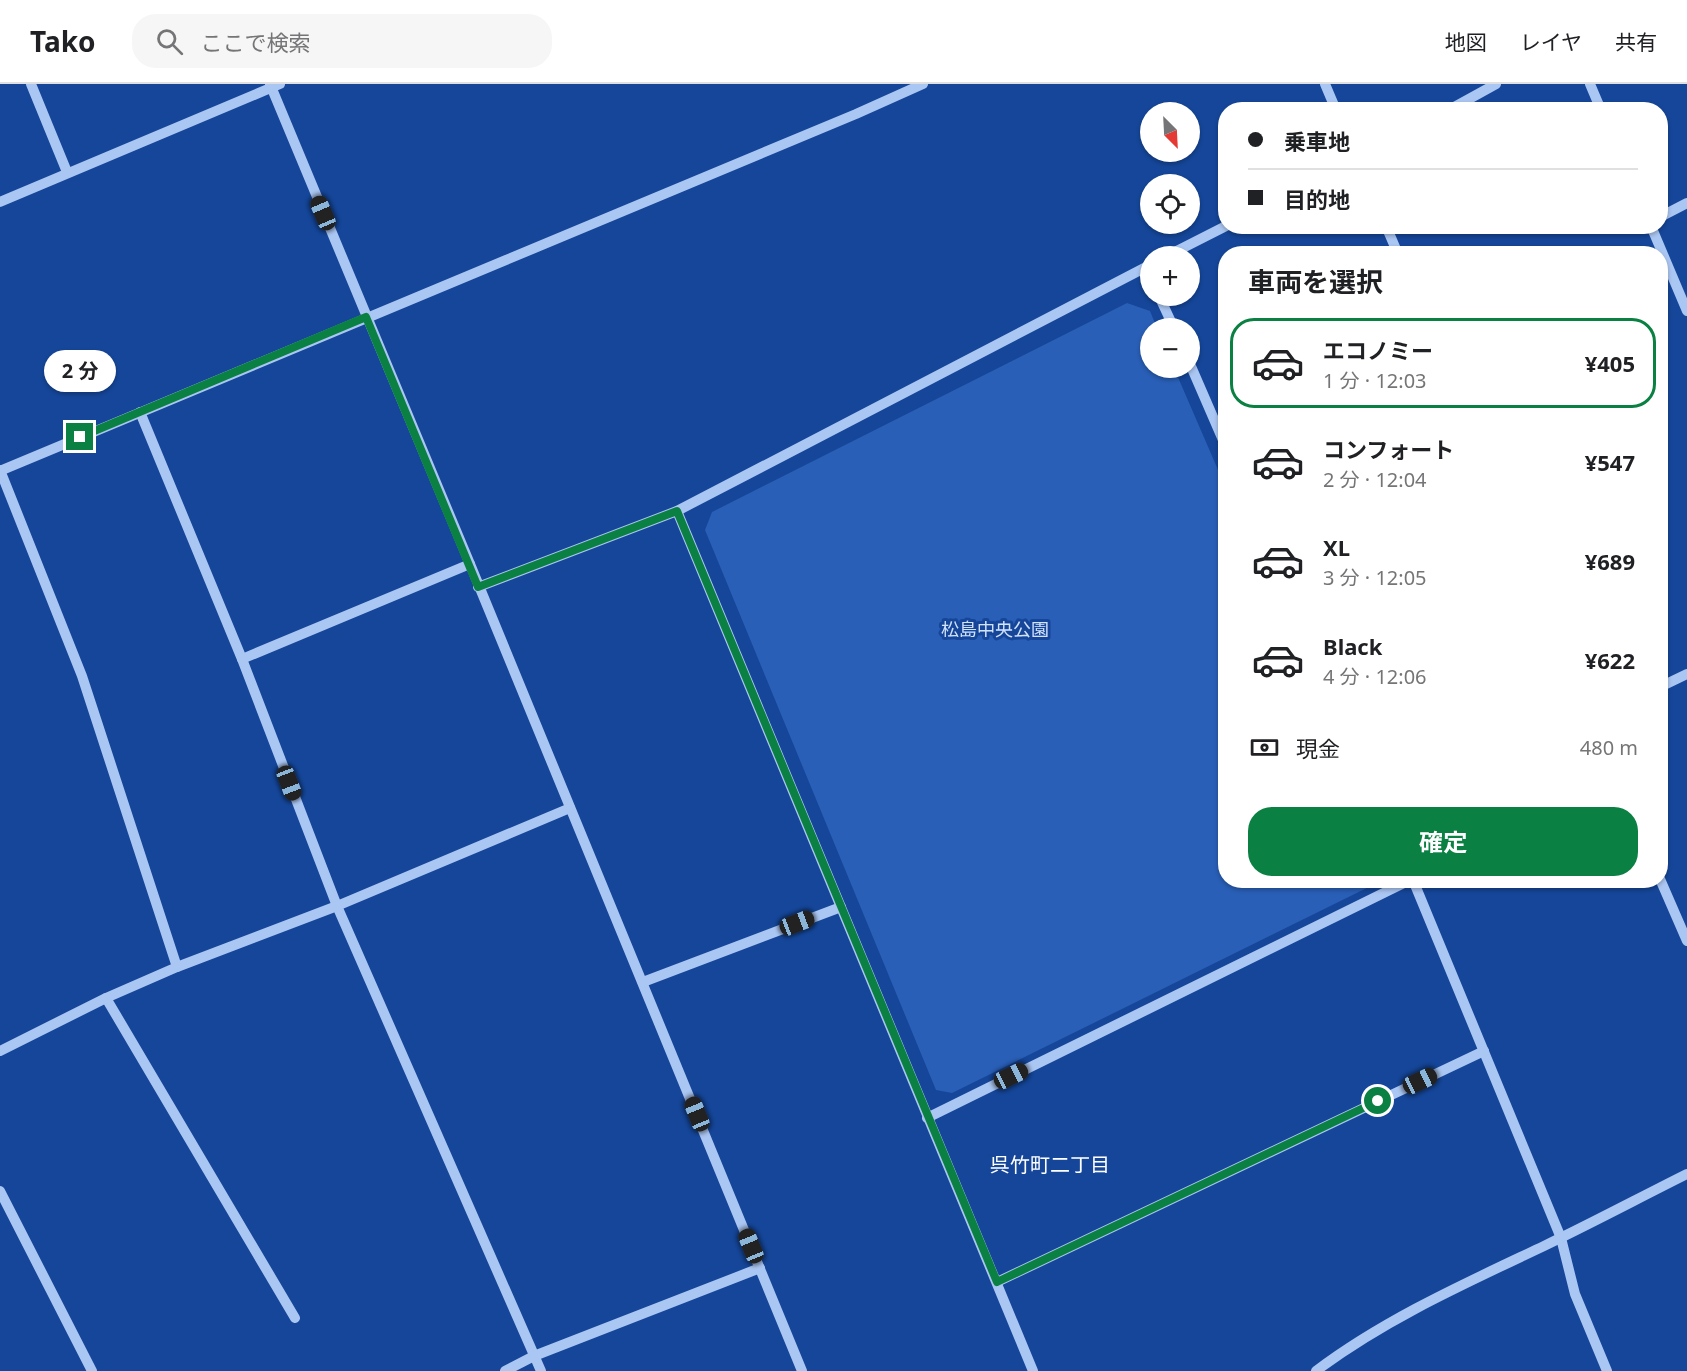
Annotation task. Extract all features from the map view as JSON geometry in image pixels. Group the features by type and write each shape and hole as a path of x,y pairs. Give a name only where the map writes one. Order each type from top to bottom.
{"street":[{"path":"31,84 68,172"},
{"path":"177,967 82,676 0,471 923,84"},
{"path":"1325,84 1333,102"},
{"path":"1463,102 1496,84"},
{"path":"1590,84 1598,102"},
{"path":"0,202 274,85 366,317 802,1371"},
{"path":"1668,213 1687,203"},
{"path":"1187,246 1218,230"},
{"path":"1668,266 1687,311"},
{"path":"478,587 677,511 1140,274"},
{"path":"1196,378 1218,429"},
{"path":"140,412 242,659 337,906 541,1371"},
{"path":"677,511 1033,1371"},
{"path":"242,659 470,564"},
{"path":"1668,683 1687,674"},
{"path":"1,1047 177,967 337,906 570,808"},
{"path":"927,1118 1396,888"},
{"path":"1415,888 1562,1238 1575,1294 1607,1371"},
{"path":"1665,888 1682,918 1687,941"},
{"path":"643,982 841,907"},
{"path":"106,998 295,1318"},
{"path":"997,1282 1484,1051"},
{"path":"1316,1371 1334,1357 1432,1299 1562,1238 1687,1174"},
{"path":"0,1191 92,1371"},
{"path":"505,1371 534,1356 760,1268"}],"green space":[{"name":"松島中央公園","path":"1127,303 1150,311 1153,318 1140,318 1140,378 1178,378 1218,470 1218,888 1367,888 952,1093 936,1090 705,530 712,512"}],"district":[{"name":"呉竹町二丁目","path":"1050,1164"}],"route":[{"path":"80,437 366,317 478,587 677,511 997,1282 1378,1101"}]}
